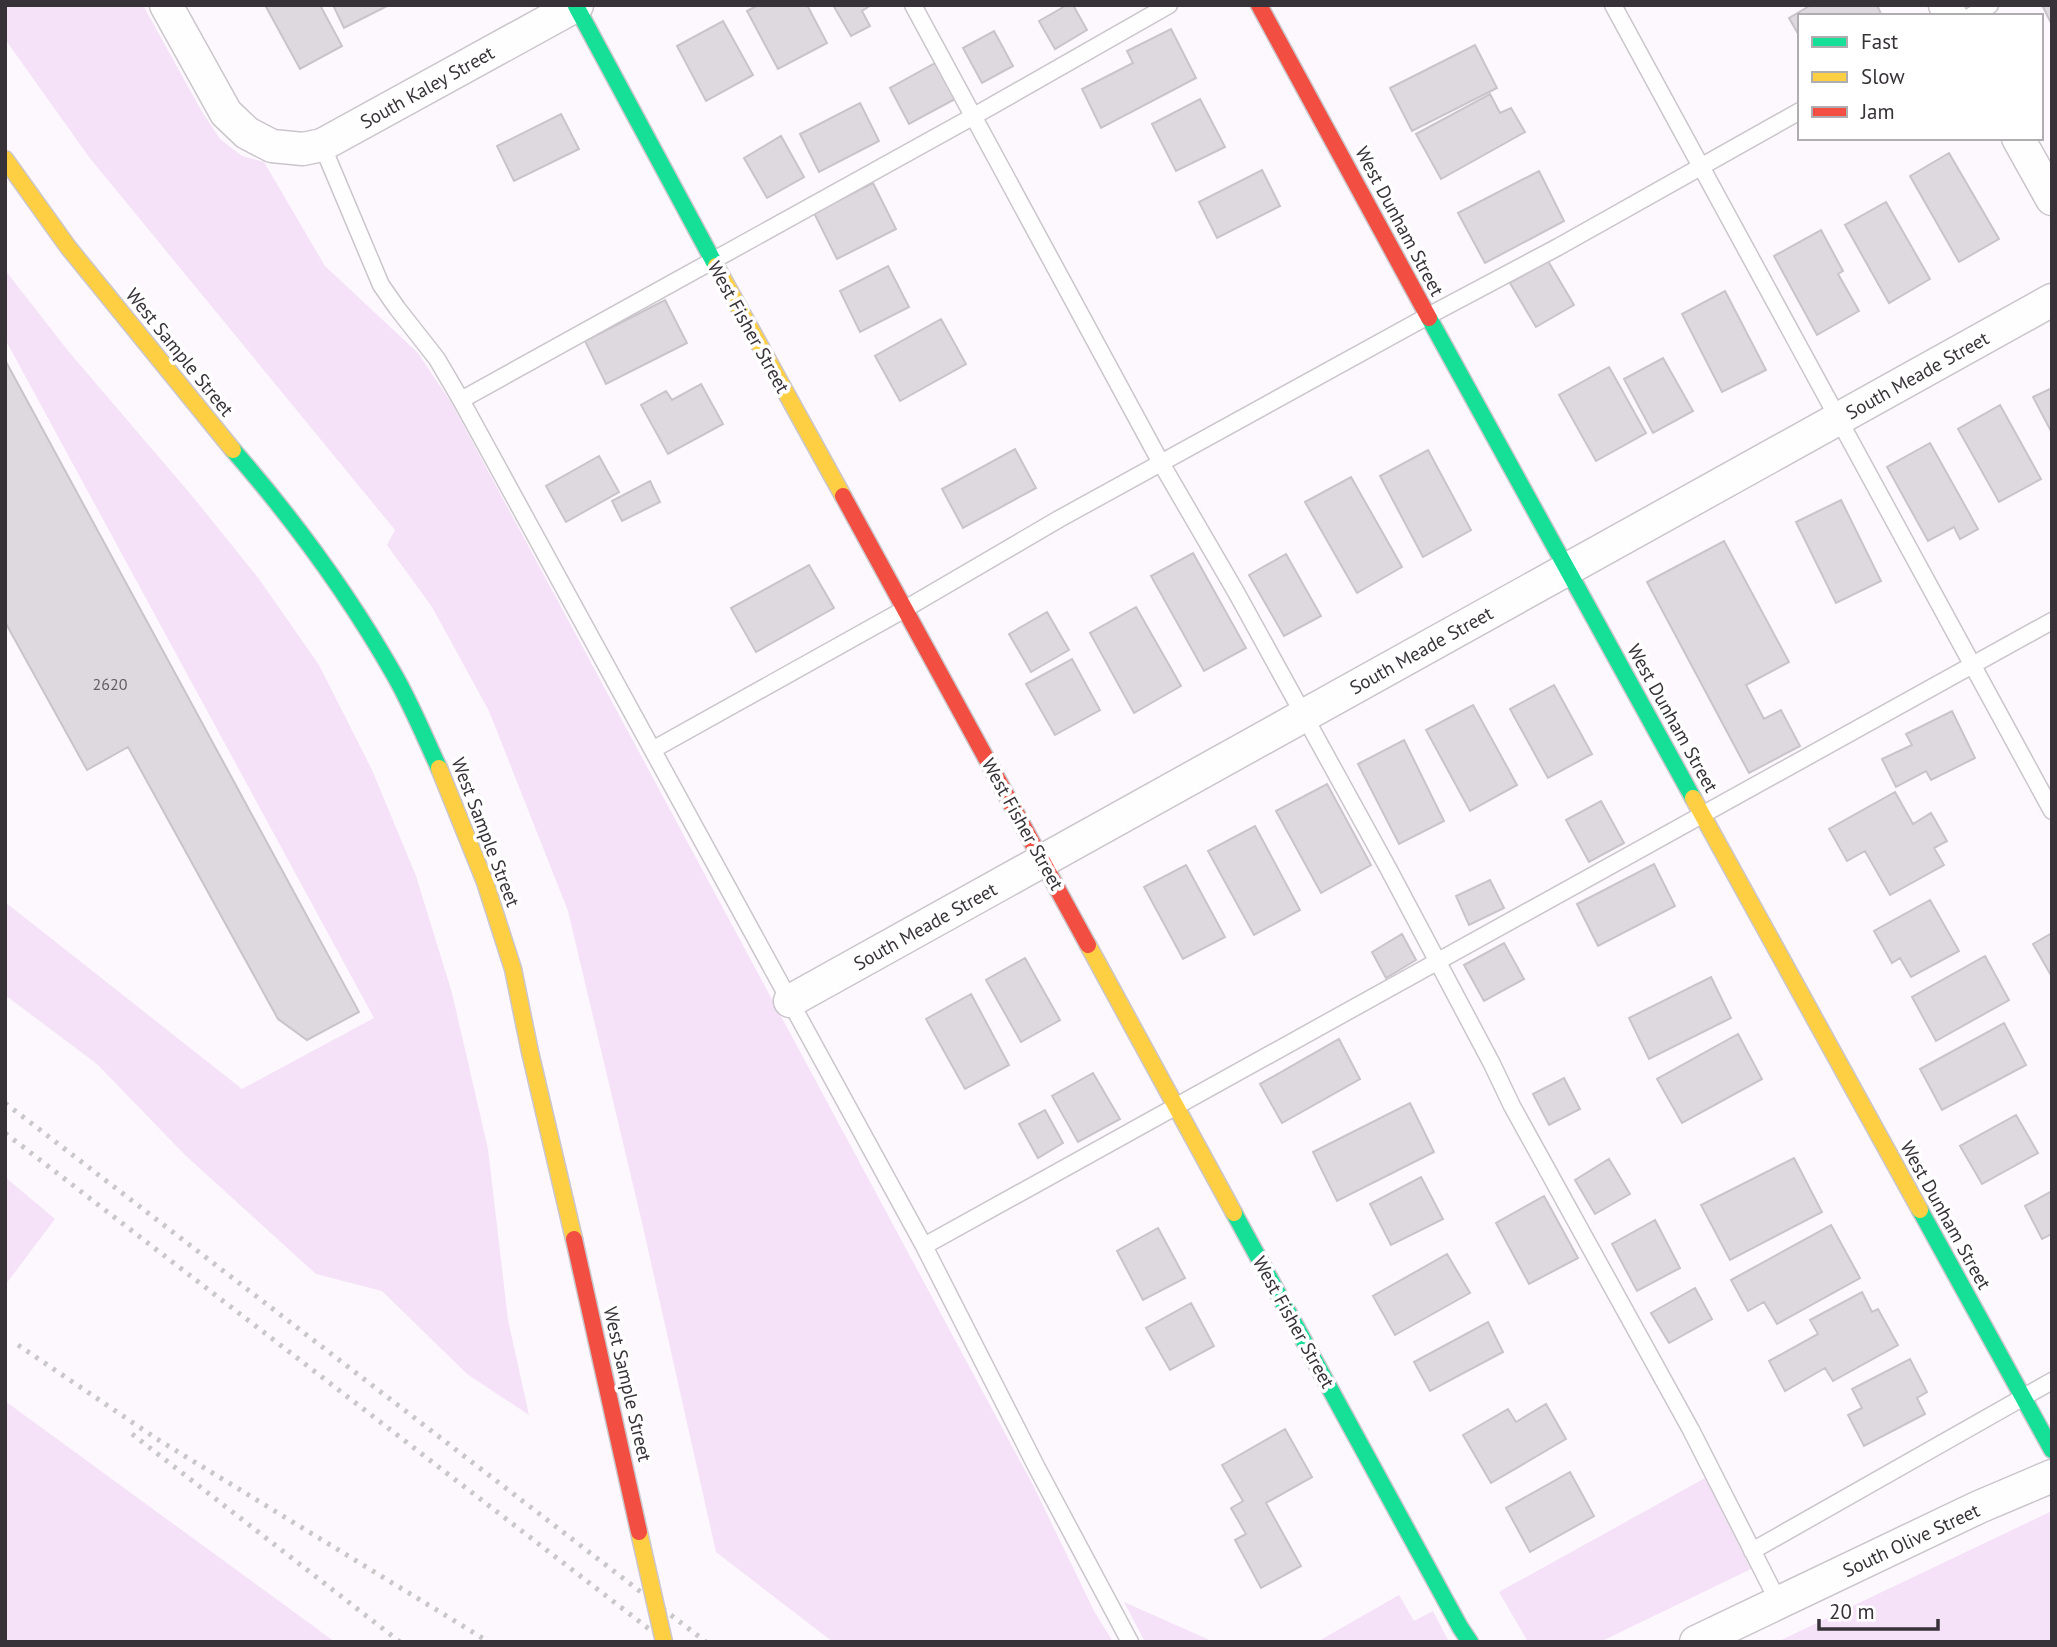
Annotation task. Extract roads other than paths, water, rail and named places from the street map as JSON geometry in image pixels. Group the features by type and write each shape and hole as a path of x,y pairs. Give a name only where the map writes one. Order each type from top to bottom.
{"street":[{"name":"South Kaley Street","path":"166,5 226,113 247,133 272,146 303,149 322,145 576,6"},
{"name":"West Dunham Street","path":"1259,5 2052,1450"},
{"name":"West Fisher Street","path":"576,6 1470,1642"},
{"path":"2019,140 2052,200"},
{"name":"West Sample Street","path":"5,159 68,247 306,540 348,600 396,678 448,787 485,882 513,970 664,1642"},
{"name":"South Meade Street","path":"790,1000 2052,300"},
{"name":"South Olive Street","path":"1696,1642 1979,1507 2052,1476"}],"lane":[{"path":"913,5 1161,463 1236,592 1388,868 1512,1106 1691,1430 1779,1603"},
{"path":"461,400 1169,5"},
{"path":"1613,5 2052,811"},
{"path":"1974,14 1990,5"},
{"path":"653,750 1059,519 1558,247 1798,112"},
{"path":"322,145 382,285 437,359 461,400 923,1246 1130,1642"},
{"path":"923,1246 2052,621"},
{"path":"1752,1551 2052,1381"}],"railway":[{"path":"5,1103 706,1642"},
{"path":"5,1133 666,1642"},
{"path":"18,1345 157,1439 489,1642"},
{"path":"132,1434 400,1642"}]}
